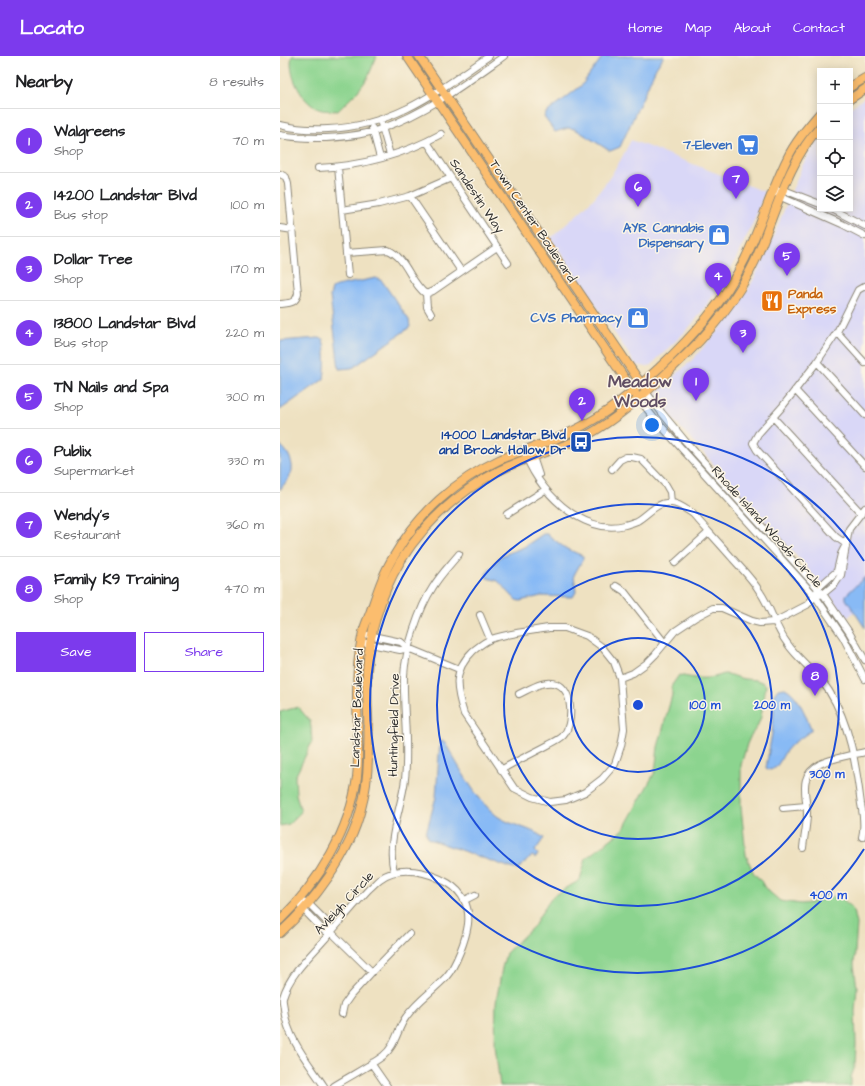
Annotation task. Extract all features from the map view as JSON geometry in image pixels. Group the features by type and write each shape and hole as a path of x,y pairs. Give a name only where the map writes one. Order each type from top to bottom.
{"main road":[{"name":"Town Center Boulevard","path":"407,56 639,399"},
{"name":"Town Center Boulevard","path":"420,56 646,392"},
{"path":"853,85 865,78"},
{"path":"853,97 865,89"},
{"name":"Landstar Boulevard","path":"280,920 317,878 330,857 342,830 352,800 357,778 359,751 358,674 362,634 379,586 392,558 408,532 433,506 462,481 481,469 500,460 579,428 607,411 633,391 676,352 697,330 724,295 736,275 754,240 773,190 788,157 802,135 817,117"},
{"name":"Landstar Boulevard","path":"280,933 306,907 339,861 353,834 361,810 368,752 367,668 376,617 386,590 400,563 416,538 438,514 466,491 491,474 585,436 609,421 639,399 705,336 733,301 753,265 796,162 817,130"}],"street":[{"path":"444,92 489,56"},
{"path":"280,135 305,138 346,137 382,129 407,118 444,92 504,56"},
{"path":"280,125 316,130 345,128 370,123 395,115 435,98"},
{"path":"380,120 390,155"},
{"path":"370,123 380,158"},
{"path":"318,168 361,164 406,150 427,142 441,134"},
{"name":"Sandestin Way","path":"427,142 508,263"},
{"path":"338,167 348,275"},
{"path":"280,174 286,177 288,184 298,293 297,299 293,302 280,304"},
{"path":"342,210 379,204 410,196 451,178"},
{"path":"773,190 865,236"},
{"path":"782,194 817,203"},
{"path":"410,196 461,271"},
{"path":"838,212 865,226"},
{"path":"280,228 292,230"},
{"path":"426,294 433,291 497,247"},
{"path":"346,253 388,250 394,252 399,257 420,289 426,294"},
{"path":"546,262 555,257"},
{"path":"846,544 836,537 757,450 754,443 758,434 817,362 837,332 858,290 865,286"},
{"path":"426,294 426,307 431,314"},
{"path":"837,332 865,363"},
{"path":"817,362 865,414"},
{"path":"795,390 865,466"},
{"name":"Rhode Island Woods Circle","path":"646,392 686,442 823,594 849,632 865,660"},
{"name":"Rhode Island Woods Circle","path":"639,399 654,418 815,596 843,636 864,676"},
{"path":"773,417 863,511 850,529 841,575 836,584 823,594 815,596"},
{"path":"527,449 545,490 561,505 580,518 594,524 609,527 624,525 637,521 659,505 671,503 685,508 693,514 751,579 760,592 774,622 787,644 794,653 818,675 829,691 840,712 849,736 859,784 864,826 862,837"},
{"path":"612,469 620,460 632,457 641,459 666,485 670,492 671,503"},
{"path":"507,514 545,490"},
{"path":"675,563 709,532"},
{"path":"620,678 633,673 647,663 675,631 713,608 722,608 752,622 760,623 774,622 807,605 815,596 818,588 837,571 841,554 846,544"},
{"name":"Huntingfield Drive","path":"394,872 391,859 391,843 405,780 406,753 404,675 408,648 420,613 432,588 459,554"},
{"path":"616,586 624,591 664,642"},
{"path":"480,615 490,639"},
{"path":"549,628 565,628 587,636 602,647 614,662 620,678 624,729 616,764 602,779 585,792 566,800 550,802 532,798 514,788 464,714 459,701 459,669 472,651 490,639 549,628"},
{"path":"362,634 372,640 400,650 408,648 459,669"},
{"path":"361,642 372,640"},
{"path":"501,770 563,737 568,729 570,718 568,697 565,690 558,684 549,682 537,685 519,694"},
{"path":"803,848 807,818 804,792 807,777 812,770 825,762 865,752"},
{"path":"783,808 806,806"},
{"name":"Avleigh Circle","path":"324,1086 288,1028 281,998 290,981 302,964 380,878 394,872 412,870 440,878 455,887 465,900"},
{"path":"334,1086 384,1055 391,1047 404,1019 414,1006 446,976 454,964 468,925 468,913 465,900 475,895"},
{"path":"298,901 306,907 324,931 331,932 372,972"},
{"path":"342,1014 344,1005 372,972 409,934"},
{"path":"371,1063 387,1086"}],"shaded area":[{"path":"865,97 865,603 847,618 819,581 661,406 657,395 659,390 693,359 722,326 749,288 767,252 802,166 817,142 817,212 853,212 853,106"},
{"path":"631,140 765,192 753,223 722,284 695,321 651,365 647,367 637,365 634,362 551,238 595,197 620,161"}],"green space":[{"path":"292,56 377,56 367,79 358,91 338,111 322,110 315,107 303,96 294,80 291,63"},
{"path":"724,674 744,679 756,680 766,685 761,717 747,744 741,765 741,807 746,855 753,872 765,888 780,901 801,904 810,903 829,897 841,897 854,911 857,924 854,965 857,988 855,1011 855,1066 851,1077 851,1086 500,1086 495,1045 496,1003 506,953 535,925 553,896 580,880 586,858 623,830 655,772 658,747 672,695 672,685 679,675 702,678"},
{"path":"298,707 310,721 312,742 295,777 296,794 301,812 289,824 280,826 280,712"}],"water":[{"path":"603,56 664,56 656,68 620,147 610,151 575,129 568,128 555,132 544,117 546,113 581,86"},
{"path":"376,278 382,281 409,320 410,327 354,367 339,369 330,296 332,289 336,286"},
{"path":"323,339 325,349 324,379 280,410 280,341"},
{"path":"280,445 288,454 292,470 290,476 280,490"},
{"path":"543,534 547,534 565,548 583,556 583,559 574,575 576,592 573,597 541,596 520,601 516,600 498,581 487,578 486,574 501,556 524,547"},
{"path":"865,577 865,628 846,599 846,595"},
{"path":"785,688 798,700 811,730 792,745 784,753 778,765 770,770 766,768 774,711 771,699 778,689"},
{"path":"440,741 445,743 468,782 489,809 502,819 533,831 544,838 535,851 538,854 536,858 532,856 518,869 514,869 429,839 426,833 436,797"}],"place":[{"name":"7-Eleven","path":"748,145"},
{"name":"Wendy's","path":"736,199"},
{"name":"Publix","path":"638,207"},
{"name":"AYR Cannabis Dispensary","path":"719,235"},
{"name":"TN Nails and Spa","path":"787,276"},
{"name":"13800 Landstar Blvd","path":"718,296"},
{"name":"Panda Express","path":"772,301"},
{"name":"CVS Pharmacy","path":"638,318"},
{"name":"Dollar Tree","path":"743,353"},
{"name":"Walgreens","path":"696,401"},
{"name":"14200 Landstar Blvd","path":"582,421"},
{"name":"14000 Landstar Blvd and Brook Hollow Dr","path":"581,442"},
{"name":"Family K9 Training","path":"815,696"}],"district":[{"name":"Meadow Woods","path":"640,392"}]}
